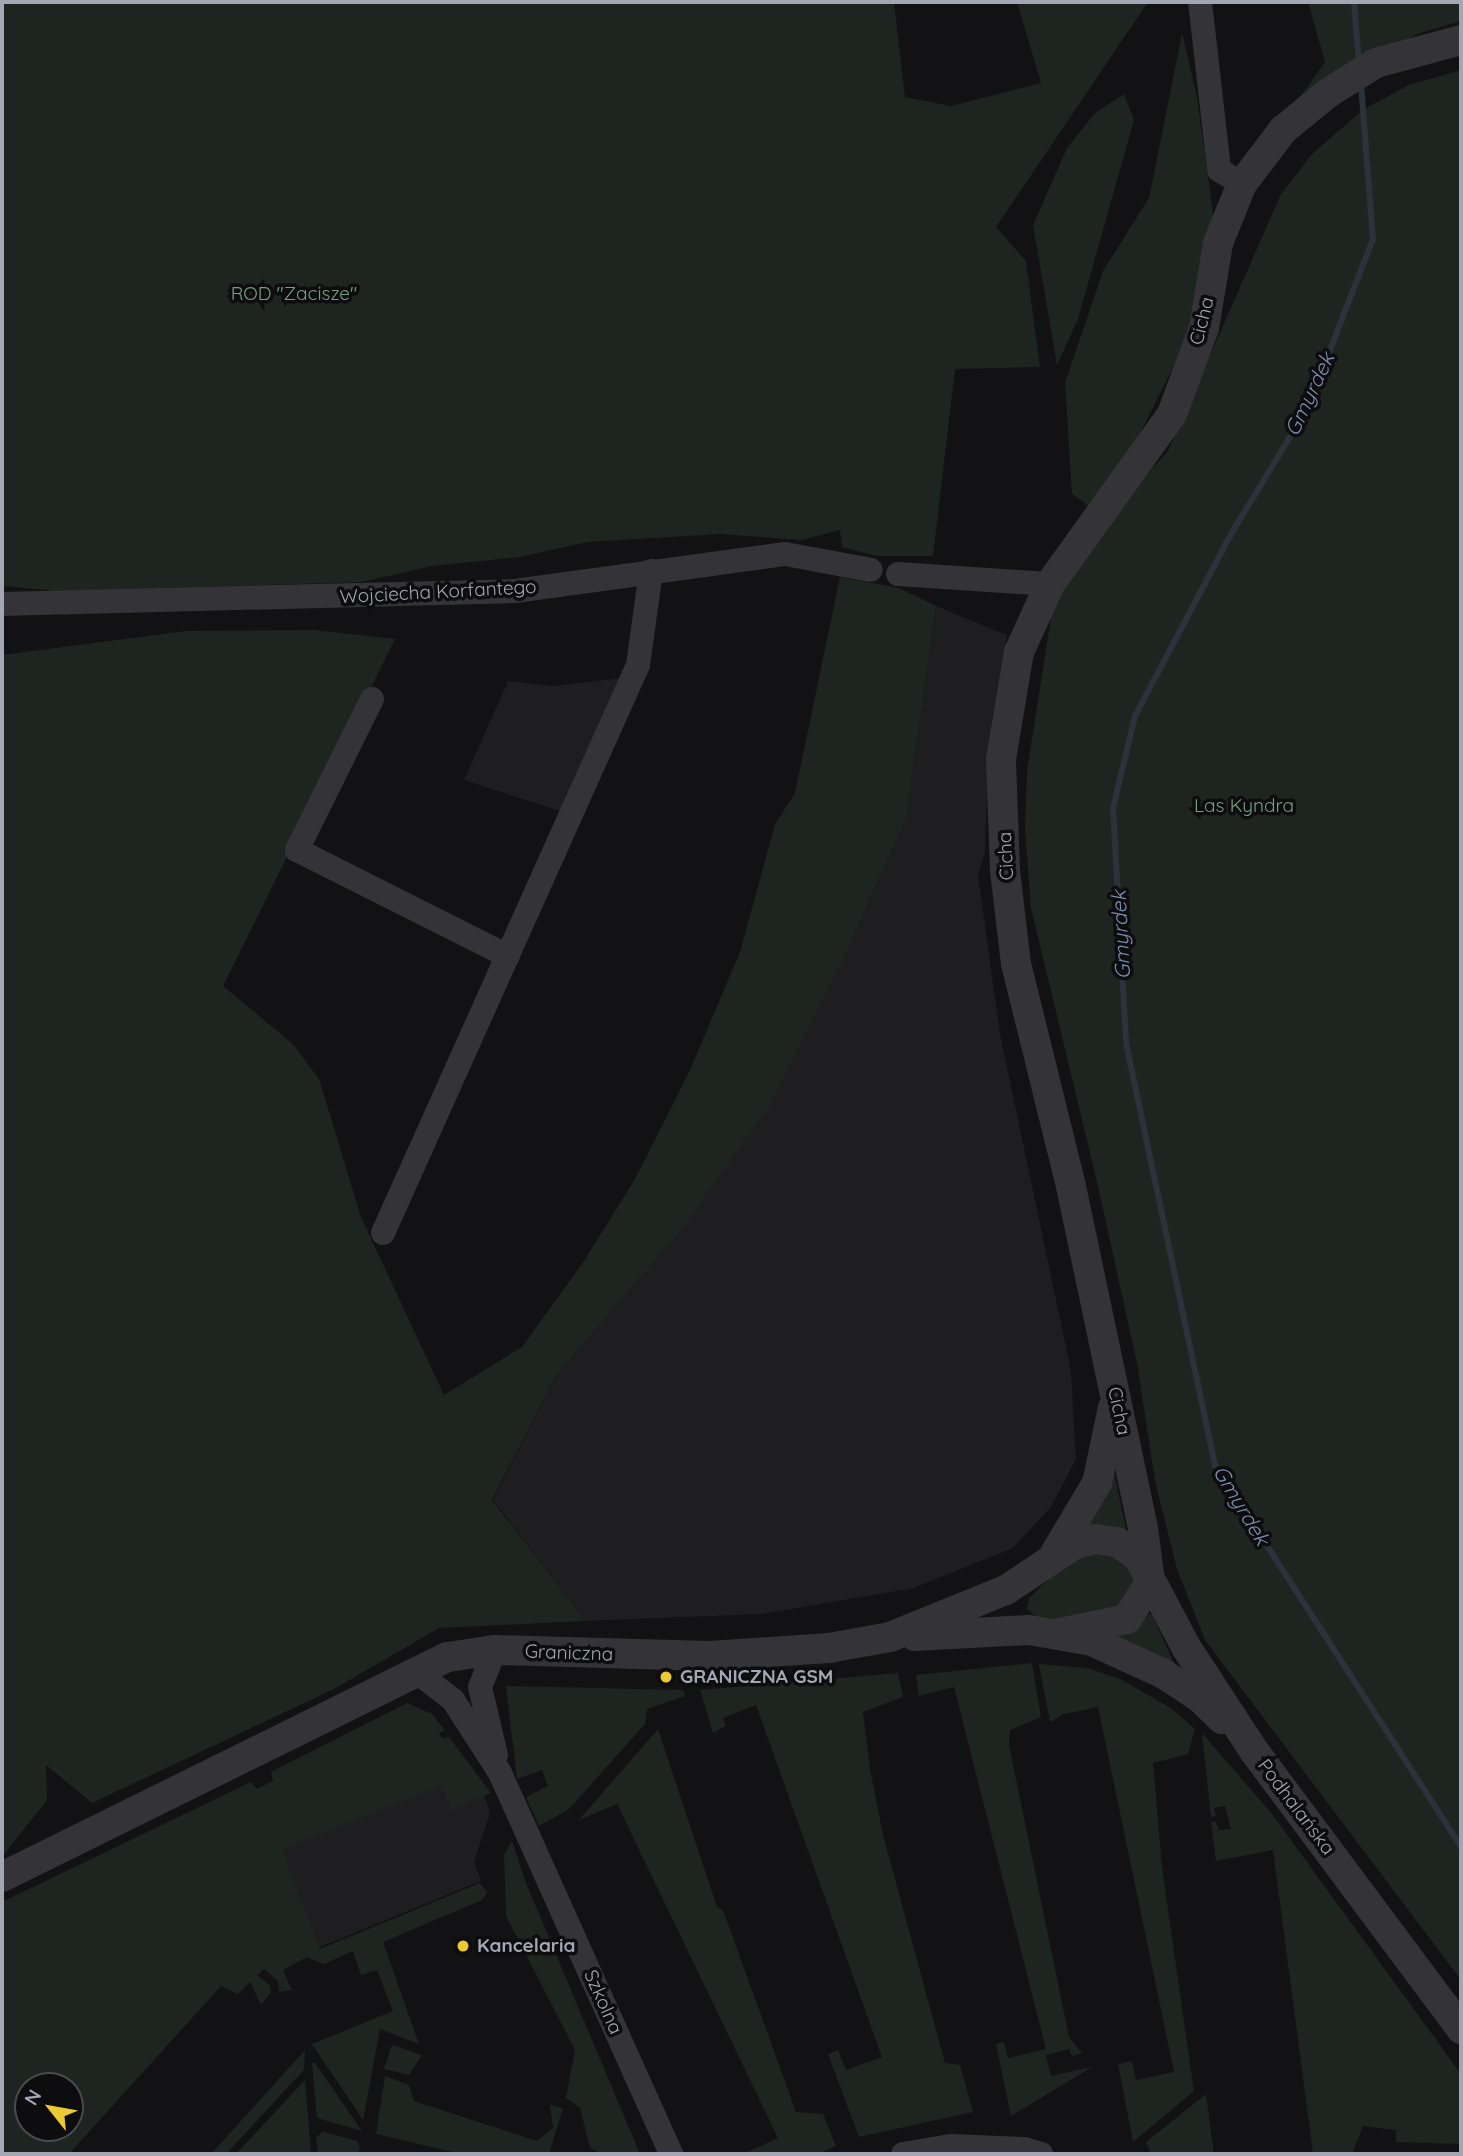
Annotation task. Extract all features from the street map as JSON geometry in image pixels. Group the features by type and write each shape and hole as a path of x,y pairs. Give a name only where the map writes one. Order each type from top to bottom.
{"street":[{"path":"1200,2 1219,170 1242,184"},
{"name":"Cicha","path":"1150,1572 1116,1394 1071,1186 1016,964 1005,870 1002,759 1019,652 1050,584 1172,414 1204,328 1218,243 1242,184 1283,130 1361,73 1461,40"},
{"name":"Wojciecha Korfantego","path":"2,604 422,596 515,591 651,570 785,554 871,570"},
{"path":"383,1233 638,665 651,570"},
{"path":"898,573 1050,584"},
{"path":"372,699 297,850 508,956"},
{"path":"1052,1558 1097,1483 1116,1394"},
{"name":"Graniczna","path":"2,1877 417,1672 468,1652 495,1650 709,1656 829,1648 890,1637 1006,1590 1075,1544 1096,1539 1116,1542 1138,1556 1150,1572"},
{"path":"890,1637 1012,1631 1059,1633 1127,1619 1150,1582 1150,1572"},
{"name":"Podhalańska","path":"1150,1572 1186,1647 1254,1751 1461,2029"},
{"path":"1006,1590 997,1608 998,1618 1012,1631"},
{"path":"1059,1633 1125,1653 1162,1673 1199,1697 1254,1751"},
{"name":"Szkolna","path":"495,1650 480,1687 500,1773"},
{"name":"Szkolna","path":"417,1672 453,1700 500,1773 671,2154"},
{"path":"903,2154 951,2146 1024,2149 1041,2154"}],"shaded area":[{"path":"936,606 1007,635 989,739 985,852 978,875 1000,1034 1071,1371 1076,1459 1051,1507 1013,1548 914,1588 762,1614 586,1621 493,1500 557,1374 678,1234 843,960 906,819"},
{"path":"623,678 563,812 464,780 508,681 553,686"},
{"path":"441,1785 484,1795 490,1813 474,1862 481,1881 313,1950 275,1852"}],"green space":[{"name":"ROD \"Zacisze\"","path":"2,2 894,2 905,97 951,106 1041,83 1017,2 1148,2 996,227 1026,261 1040,367 955,369 933,556 877,556 842,547 840,530 802,540 720,534 587,542 520,557 432,566 362,582 57,591 2,586"},
{"path":"1308,2 1461,2 1461,21 1417,34 1332,82 1281,124 1325,62"},
{"path":"1182,33 1197,97 1213,213 1191,332 1137,439 1090,507 1072,494 1065,383 1103,271 1149,198"},
{"name":"Las Kyndra","path":"1461,70 1461,1980 1205,1640 1177,1569 1155,1481 1137,1363 1097,1182 1031,908 1025,829 1027,771 1054,598 1108,518 1168,451 1281,194 1313,153 1364,109 1409,85"},
{"path":"1124,94 1134,120 1078,319 1057,365 1033,225 1067,148 1095,113"},
{"path":"840,577 899,588 936,606 906,819 843,960 772,1102 678,1234 557,1374 492,1500 586,1621 439,1628 336,1688 92,1803 46,1765 47,1800 2,1857 2,655 186,631 314,630 395,639 223,986 293,1044 319,1079 361,1217 444,1395 522,1347 582,1264 635,1179 690,1070 740,952 775,824 795,793"},
{"path":"1114,1472 1127,1534 1084,1528"},
{"path":"1098,1550 1120,1558 1136,1577 1127,1606 1065,1621 1039,1618 1027,1609 1029,1598 1054,1574 1080,1555"},
{"path":"1150,1613 1178,1672 1110,1639 1138,1626"},
{"path":"1032,1663 1041,1717 1010,1730 1009,1745 1069,2037 1082,2053 1072,2056 1069,2049 1046,2055 1051,2076 1092,2067 1011,2116 996,2044 1004,2042 1008,2058 1046,2049 954,1687 919,1696 916,1675"},
{"path":"1039,1664 1087,1668 1120,1679 1171,1708 1195,1729 1188,1754 1153,1763 1162,1867 1194,2091 1133,2142 1118,2064 1132,2061 1136,2080 1174,2072 1098,1707 1064,1714 1050,1722"},
{"path":"898,1673 903,1697 863,1712 870,1769 883,1835 945,2063 960,2065 973,2112 859,2137 828,2054 838,2050 846,2070 882,2057 756,1705 723,1718 726,1726 713,1733 700,1690"},
{"path":"506,1686 683,1690 685,1696 647,1709 645,1724 569,1809 539,1826 526,1797 548,1786 542,1770 517,1779"},
{"path":"407,1703 432,1714 445,1731 439,1733 442,1738 449,1737 491,1793 452,1810 441,1786 282,1850 320,1949 480,1883 487,1893 482,1900 383,1942 419,2044 380,2029 363,2120 312,2044 393,2011 377,1970 361,1975 353,1951 324,1964 307,1957 283,1970 292,1990 279,1992 278,1981 264,1969 257,1975 270,1985 271,1992 261,2005 250,1982 238,1994 221,1986 84,2137 84,2072 14,2072 14,2142 80,2142 69,2154 2,2154 2,1902 251,1782 257,1789 273,1781 271,1772"},
{"path":"658,1729 717,1907 723,1910 796,2112 823,2114 836,2146 818,2154 743,2154 778,2138 617,1804 579,1820"},
{"path":"1202,1733 1272,1814 1461,2074 1461,2144 1396,2142 1396,2130 1363,2126 1352,2154 1313,2154 1273,1850 1216,1861 1211,1822 1216,1822 1219,1830 1231,1829 1225,1806 1214,1808 1216,1816 1211,1817"},
{"path":"512,1841 526,1883 640,2154 603,2154 590,2148 580,2108 566,2098 575,2050 506,1916 504,1855"},
{"path":"392,2045 422,2055 409,2075 384,2069"},
{"path":"305,2050 304,2070 226,2154 211,2154"},
{"path":"312,2063 315,2063 362,2131 317,2118"},
{"path":"385,2076 409,2085 414,2101 537,2141 553,2128 550,2105 563,2108 549,2154 461,2154 376,2134"},
{"path":"305,2080 311,2154 236,2154"},
{"path":"1206,2094 1214,2154 1151,2154 1146,2142"},
{"path":"323,2132 358,2141 360,2150 357,2154 318,2154 316,2137"}],"waterway":[{"name":"Gmyrdek","path":"1354,2 1359,63"},
{"name":"Gmyrdek","path":"1361,84 1373,239 1308,407 1230,536 1135,716 1113,808 1126,1043 1215,1465 1461,1846"}],"place":[{"name":"GRANICZNA GSM","path":"666,1677"},
{"name":"Kancelaria","path":"463,1946"}]}
